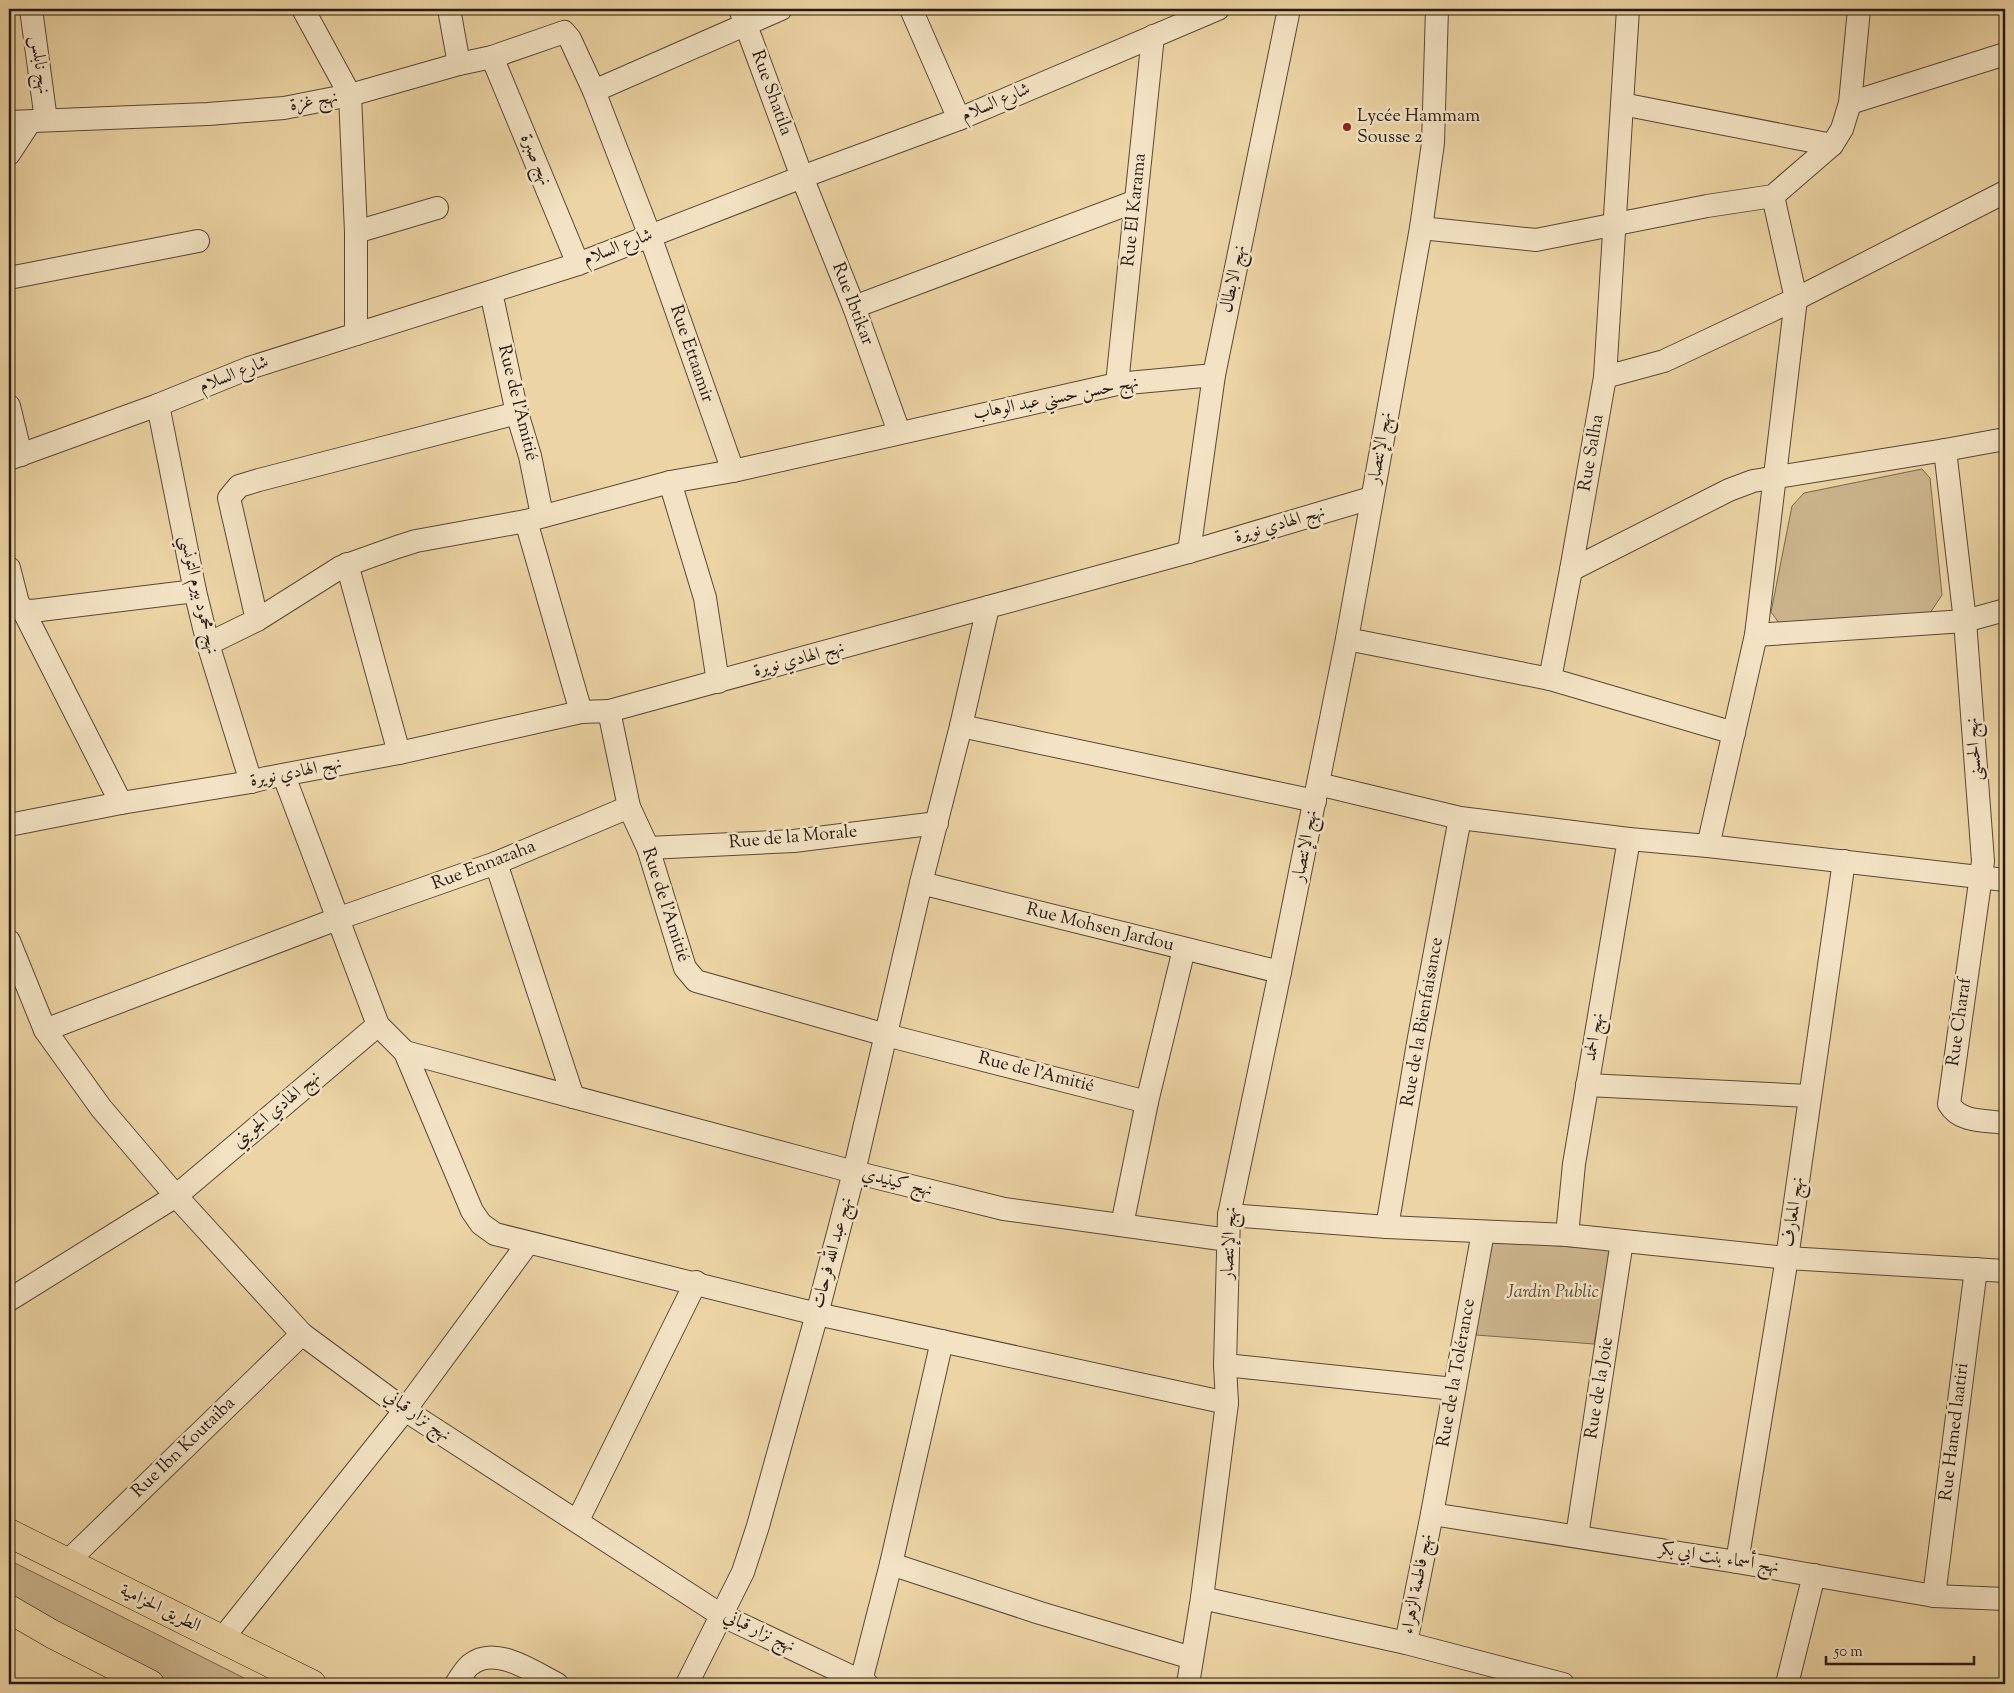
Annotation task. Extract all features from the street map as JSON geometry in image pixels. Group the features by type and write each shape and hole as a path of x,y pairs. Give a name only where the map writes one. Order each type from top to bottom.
{"highway":[{"name":"الطريق الحزامية","path":"9,1534 312,1684"},
{"path":"9,1609 52,1634 150,1684"}],"street":[{"name":"نهج نابلس","path":"9,154 28,121 31,9"},
{"path":"303,9 350,95 356,232 356,334"},
{"path":"449,9 459,64"},
{"path":"594,90 743,16 781,9"},
{"path":"911,9 959,120"},
{"name":"شارع السلام","path":"15,457 158,405 249,368 578,264 802,177 959,120 1218,9"},
{"name":"نهج الابطال","path":"1190,552 1214,375 1289,9"},
{"name":"نهج الإنتصار","path":"1188,1684 1202,1598 1226,1403 1225,1365 1229,1215 1347,639 1421,228 1433,143 1437,9"},
{"name":"Rue Salha","path":"1550,679 1605,377 1616,226 1628,9"},
{"path":"1421,228 1536,240 1616,226 1707,206 1774,196 1832,145 1842,129 1850,103 1859,9"},
{"name":"Rue Shatila","path":"743,16 802,177"},
{"name":"نهج غزة","path":"28,121 208,114 284,108 350,95 459,64 492,57 564,32 570,38"},
{"name":"Rue El Karama","path":"1117,384 1152,36"},
{"name":"Rue Ettaamir","path":"570,38 594,90 650,236 732,471"},
{"path":"1850,103 2005,54"},
{"name":"نهج صبرة","path":"492,57 578,264"},
{"path":"1622,104 1832,145"},
{"name":"Rue Ibtikar","path":"802,177 854,307 899,432"},
{"path":"1605,377 1664,361 1796,299 2005,192"},
{"path":"1708,846 1756,634 1796,299 1774,196"},
{"path":"854,307 1136,201"},
{"path":"356,232 437,208"},
{"path":"9,278 198,241"},
{"name":"Rue de l'Amitié","path":"490,292 517,413 530,456 534,518 581,712"},
{"name":"نهج حسن حسني عبد الوهاب","path":"208,644 257,620 347,564 416,542 534,518 670,482 732,471 1117,384 1214,375"},
{"name":"نهج محمود بيرم التونسي","path":"158,405 195,591 208,644 251,782"},
{"path":"9,406 15,457"},
{"path":"257,620 230,498 239,486 517,413"},
{"path":"1571,570 1729,490 1753,481 2005,439"},
{"name":"نهج الحسنى","path":"1945,450 1965,621 1983,861 1981,877"},
{"path":"670,482 705,598 718,682"},
{"name":"نهج الهادي نويرة","path":"609,711 1190,552 1371,498"},
{"path":"347,564 398,753"},
{"path":"9,568 18,603 121,803"},
{"path":"23,610 32,611 195,591"},
{"name":"نهج عبد الله فرحات","path":"687,1684 743,1572 758,1526 854,1172 920,883 962,726 988,608"},
{"path":"1756,634 1965,621 2005,610"},
{"path":"1347,639 1550,679 1734,733"},
{"path":"581,712 609,711"},
{"name":"Rue de l'Amitié","path":"609,711 629,807 648,848 685,968 696,980 886,1035 1147,1102"},
{"name":"نهج الهادي نويرة","path":"9,825 121,803 284,776 398,753 581,712"},
{"path":"962,726 1460,818 1629,839 1708,846 2005,880"},
{"path":"284,776 378,1025 405,1052 472,1211 481,1224 495,1234 696,1282 817,1314 1226,1403"},
{"name":"Rue Ennazaha","path":"45,1030 337,919 496,863 629,807"},
{"name":"Rue de la Bienfaisance","path":"1387,1227 1418,1042 1460,818"},
{"name":"Rue de la Morale","path":"648,848 794,841 937,823"},
{"name":"نهج الحمد","path":"1567,1235 1574,1164 1629,839"},
{"name":"نهج المعارف","path":"1738,1562 1788,1258 1809,1096 1844,861"},
{"path":"496,863 572,1097"},
{"name":"Rue Charaf","path":"1981,877 1949,1104 1954,1113 1964,1118 2005,1123"},
{"name":"Rue Mohsen Jardou","path":"920,883 1280,972"},
{"name":"نهج نزار قباني","path":"9,944 45,1030 101,1108 176,1196 302,1334 406,1410 721,1614 864,1682"},
{"path":"1122,1225 1147,1102 1184,949"},
{"name":"نهج الهادي الجويني","path":"176,1196 378,1025"},
{"name":"نهج كينيدي","path":"405,1052 854,1172 1004,1209 1228,1240"},
{"path":"1587,1085 1809,1096"},
{"path":"9,1300 176,1196"},
{"path":"1229,1215 1387,1227 1567,1235 1788,1258 2005,1271"},
{"name":"Rue de la Tolérance","path":"1432,1514 1483,1232"},
{"name":"Rue de la Joie","path":"1577,1536 1622,1241"},
{"path":"222,1639 406,1410 528,1243"},
{"name":"Rue Hamed laatiri","path":"1934,1596 1976,1269"},
{"path":"578,1520 696,1282"},
{"name":"Rue Ibn Koutaiba","path":"66,1562 302,1334"},
{"path":"864,1682 942,1342"},
{"path":"1225,1365 1454,1389"},
{"name":"نهج أسماء بنت ابي بكر","path":"1432,1514 1738,1562 1934,1596 2005,1599"},
{"name":"نهج فاطمة الزهراء","path":"1432,1514 1406,1643 1487,1675 1563,1684"},
{"path":"891,1564 1040,1613 1192,1658"},
{"path":"1787,1684 1814,1575"},
{"path":"1202,1598 1406,1643"},
{"path":"456,1684 470,1665 485,1656 503,1658 557,1684"}],"green space":[{"path":"1922,469 1930,478 1942,595 1930,613 1779,623 1771,612 1792,506 1804,493"},
{"name":"Jardin Public","path":"1481,1240 1611,1250 1594,1344 1476,1335"},
{"path":"9,1560 256,1684 174,1684 9,1597"}],"place":[{"name":"Lycée Hammam Sousse 2","path":"1347,127"}]}
